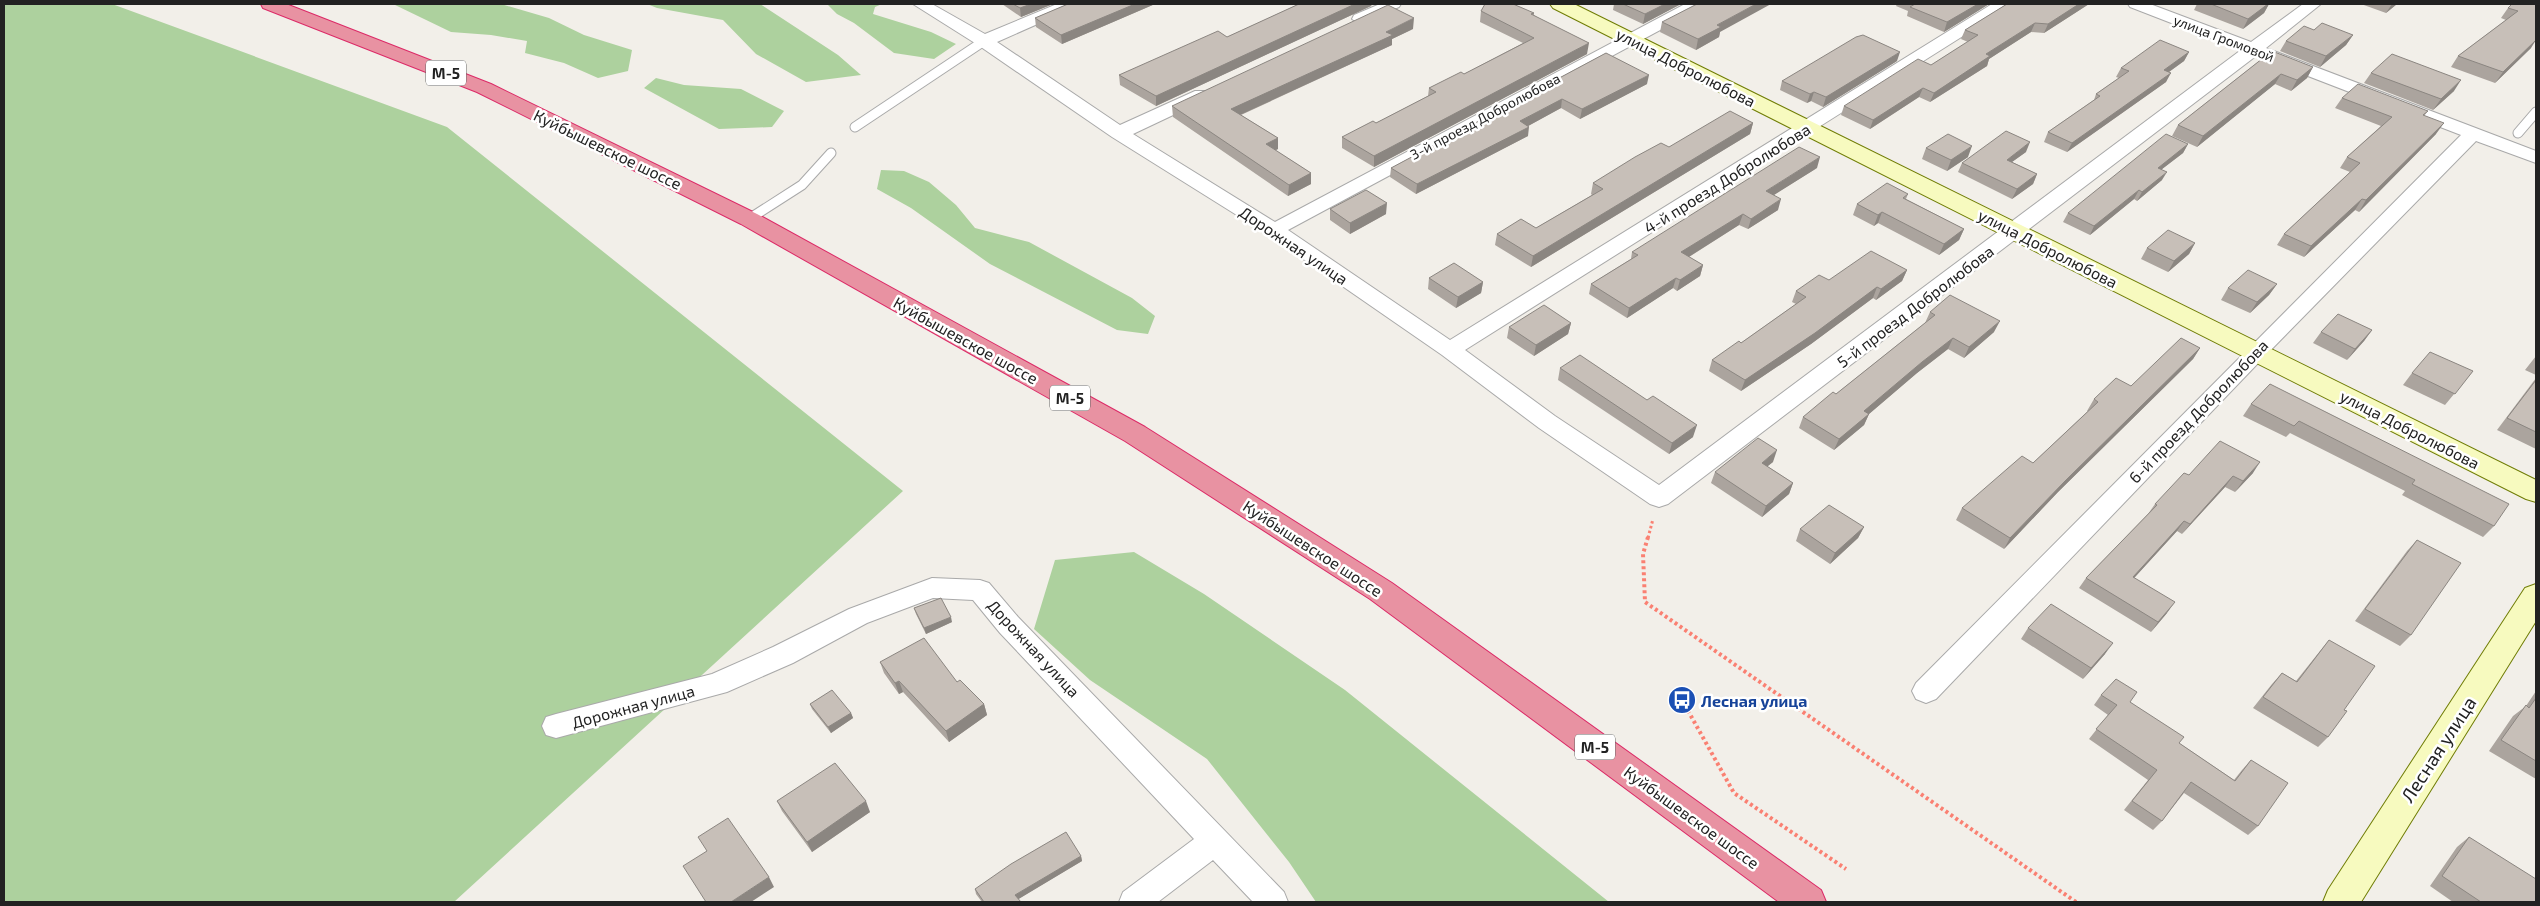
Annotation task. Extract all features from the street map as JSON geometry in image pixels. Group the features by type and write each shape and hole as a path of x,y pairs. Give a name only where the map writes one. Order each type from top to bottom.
{"highway":[{"name":"Куйбышевское шоссе","path":"270,4 484,88 749,219 1135,434 1381,591 1808,902"}],"street":[{"name":"Дорожная улица","path":"921,4 984,41 1119,134 1274,230 1450,350 1547,422 1659,498"},
{"path":"984,41 1070,4"},
{"path":"1349,25 1393,4"},
{"name":"улица Добролюбова","path":"1560,4 2536,492"},
{"name":"3-й проезд Добролюбова","path":"1274,230 1697,4"},
{"name":"4-й проезд Добролюбова","path":"1450,350 2003,4"},
{"name":"улица Громовой","path":"2136,4 2252,50 2536,157"},
{"name":"5-й проезд Добролюбова","path":"1659,498 2015,231 2312,4"},
{"path":"1119,134 1216,87"},
{"name":"6-й проезд Добролюбова","path":"1926,692 2256,352 2473,133"},
{"name":"Дорожная улица","path":"556,726 717,684 783,655 858,616 932,588 980,590 1009,625 1273,902"},
{"name":"Лесная улица","path":"2341,902 2536,596"},
{"path":"1134,902 1214,841"}],"lane":[{"path":"855,127 984,41"},
{"path":"2518,133 2536,112"},
{"path":"749,219 802,185 831,153"}],"path":[{"path":"1659,498 1643,554 1645,602 2076,902"},
{"path":"1682,700 1734,793 1846,869"}],"green space":[{"path":"4,4 112,4 447,127 903,491 454,902 4,902"},
{"path":"393,4 501,4 549,18 584,35 632,50 628,71 598,78 564,63 525,53 527,41 491,35 451,32"},
{"path":"647,4 760,4 838,55 861,75 806,82 756,54 723,20 657,8"},
{"path":"827,4 882,4 875,7 873,14 931,32 956,44 934,59 894,53 854,23 837,14"},
{"path":"656,78 684,85 741,89 784,111 772,127 719,129 644,88"},
{"path":"881,170 904,171 929,182 956,205 975,228 1029,242 1132,298 1155,316 1148,334 1117,330 990,264 911,208 877,189"},
{"path":"1134,552 1204,594 1345,690 1609,902 1316,902 1289,862 1207,759 1090,680 1034,629 1055,560"}],"building":[{"path":"1013,4 1031,4 1020,8"},
{"path":"1068,4 1135,4 1061,35 1035,18"},
{"path":"1299,4 1355,4 1156,96 1119,75 1218,31 1227,37"},
{"path":"1485,4 1513,4 1534,13 1531,14 1589,43 1374,156 1342,137 1373,121 1376,123 1436,92 1429,88 1461,72 1464,74 1534,38 1481,11"},
{"path":"1623,4 1665,4 1645,14"},
{"path":"1697,4 1756,4 1717,25 1721,27 1698,39 1662,22"},
{"path":"1915,4 1978,4 1947,22 1910,7"},
{"path":"2007,4 2079,4 2048,24 2035,23 1986,54 1990,56 1934,93 1923,88 1873,120 1844,106 1918,59 1931,65 1978,35 1965,30"},
{"path":"2211,4 2268,4 2248,19"},
{"path":"2512,4 2536,4 2536,40 2503,72 2458,56 2518,11 2508,8"},
{"path":"1388,5 1414,18 1386,32 1393,35 1231,109 1278,138 1266,144 1311,173 1289,185 1172,106"},
{"path":"2322,23 2353,35 2326,56 2286,41 2304,26 2314,30"},
{"path":"1863,35 1900,52 1826,97 1814,92 1810,94 1782,81 1856,37"},
{"path":"2160,40 2189,52 2164,70 2171,73 2072,143 2048,132 2100,96 2096,94 2129,71 2121,68"},
{"path":"2272,51 2313,67 2297,80 2281,74 2203,136 2178,125"},
{"path":"1606,53 1649,75 1582,109 1562,99 1520,121 1529,127 1417,184 1391,168"},
{"path":"2392,54 2461,80 2441,99 2371,73"},
{"path":"2358,84 2428,111 2423,115 2444,123 2366,200 2362,199 2311,246 2284,234 2360,163 2347,157 2392,117 2342,98"},
{"path":"1730,111 1753,123 1533,256 1497,234 1521,219 1536,228 1603,189 1593,183 1635,157 1661,143 1669,147"},
{"path":"2006,131 2030,142 2007,160 2037,174 2017,189 1962,163"},
{"path":"1948,134 1972,146 1951,160 1926,148"},
{"path":"2166,134 2188,144 2158,168 2167,172 2142,192 2139,190 2094,226 2068,213"},
{"path":"1799,147 1820,157 1766,191 1781,199 1751,219 1743,214 1681,252 1703,265 1680,280 1676,278 1629,308 1591,284 1638,255 1632,252"},
{"path":"1887,183 1908,194 1903,198 1964,229 1944,244 1882,212 1878,215 1857,204"},
{"path":"1366,190 1387,203 1350,223 1330,209"},
{"path":"2168,230 2195,243 2174,261 2147,248"},
{"path":"1871,251 1907,270 1881,289 1877,287 1815,333 1745,380 1712,360 1739,341 1741,343 1806,297 1796,291 1819,275 1829,280"},
{"path":"1454,263 1483,282 1458,297 1429,278"},
{"path":"2248,270 2277,284 2257,302 2228,288"},
{"path":"1950,295 2000,321 1969,347 1953,338 1864,411 1869,414 1839,439 1803,417 1833,392 1836,394 1935,315 1930,312"},
{"path":"1544,305 1571,323 1536,345 1509,327"},
{"path":"2338,314 2372,330 2355,349 2321,332"},
{"path":"2181,338 2200,348 2010,538 1962,508 2022,456 2033,463 2098,402 2094,399 2116,378 2131,386"},
{"path":"2430,352 2473,371 2455,394 2412,373"},
{"path":"1580,355 1647,400 1653,396 1697,425 1672,443 1560,368"},
{"path":"2536,380 2536,432 2507,418"},
{"path":"2270,384 2509,504 2494,526 2412,484 2415,480 2299,421 2294,426 2251,404"},
{"path":"1758,438 1777,450 1762,463 1793,483 1766,506 1715,472"},
{"path":"2220,441 2260,462 2243,481 2233,476 2190,524 2184,521 2133,577 2175,602 2158,622 2086,578 2157,505 2155,504 2184,473 2189,475"},
{"path":"1829,505 1864,527 1835,553 1800,529"},
{"path":"2417,540 2461,563 2411,635 2365,609"},
{"path":"941,598 951,617 924,628 914,608"},
{"path":"2051,604 2113,643 2091,668 2028,628"},
{"path":"924,638 957,682 960,680 984,704 946,731 899,681 895,683 880,662"},
{"path":"2329,640 2375,666 2344,710 2347,711 2328,737 2263,697 2282,673 2297,682"},
{"path":"2116,679 2137,692 2130,702 2184,737 2179,743 2235,781 2251,760 2288,783 2258,826 2191,782 2162,821 2132,801 2157,770 2096,729 2117,705 2101,695"},
{"path":"832,690 851,713 828,727 810,704"},
{"path":"2536,698 2536,761 2501,740 2526,705 2529,708"},
{"path":"835,763 866,801 807,842 777,801"},
{"path":"728,818 769,877 731,902 706,902 683,866 707,851 698,837"},
{"path":"1066,832 1081,856 1015,895 1021,902 984,902 975,889 1011,864"},
{"path":"2469,837 2536,879 2536,902 2481,902 2442,876"}],"place":[{"name":"Лесная улица","path":"1682,700"}]}
